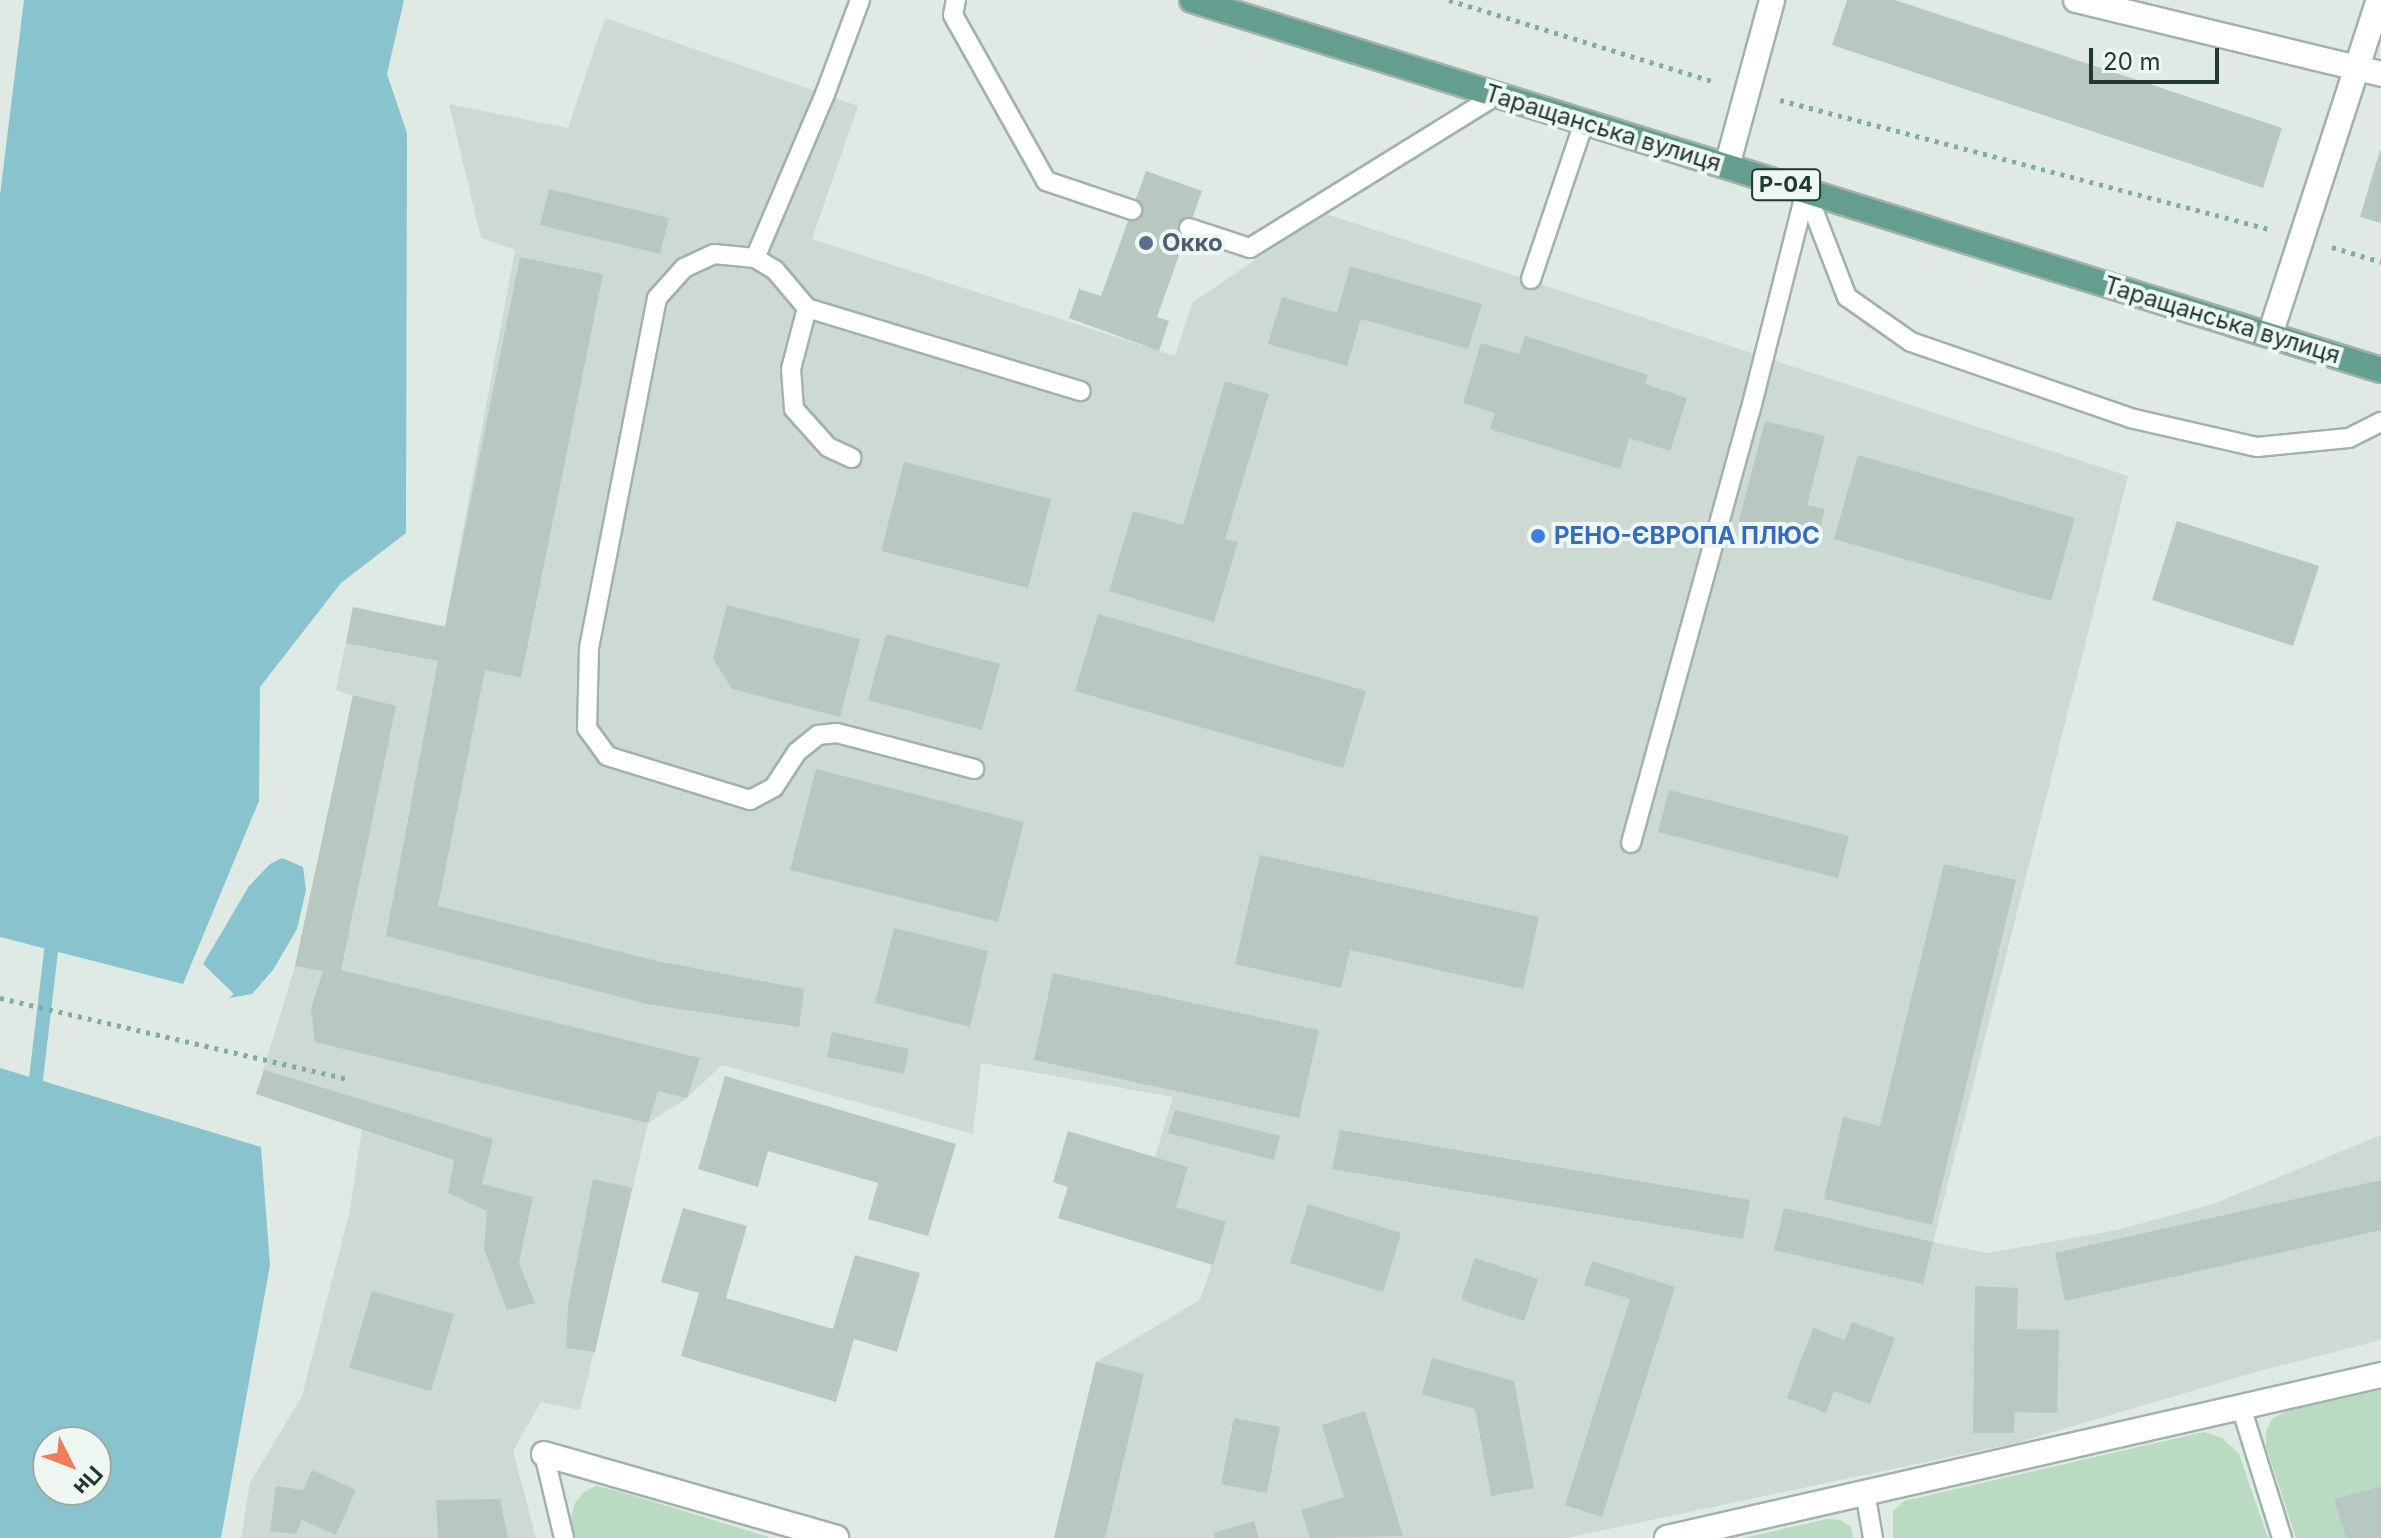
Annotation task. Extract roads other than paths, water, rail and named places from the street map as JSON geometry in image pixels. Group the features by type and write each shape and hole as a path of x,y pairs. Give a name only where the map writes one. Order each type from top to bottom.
{"main road":[{"name":"Таращанська вулиця","path":"1192,0 2381,370"}],"street":[{"path":"1727,166 1772,0"},
{"path":"2076,0 2381,74"},
{"path":"2270,335 2379,0"},
{"path":"1667,1538 2381,1375"},
{"path":"544,1454 836,1538"}],"lane":[{"path":"755,258 825,94 860,0"},
{"path":"956,0 953,15 1046,181 1132,210"},
{"path":"1189,228 1250,248 1497,95"},
{"path":"1531,279 1584,122"},
{"path":"1806,191 1847,297 1911,342 2130,418 2257,447 2349,438 2381,423"},
{"path":"1631,843 1750,412 1806,191"},
{"path":"974,769 837,733 818,735 797,752 774,787 750,800 607,756 587,728 589,648 657,298 684,268 714,254 755,258 775,270 807,308 1081,391"},
{"path":"807,308 791,369 794,409 828,447 852,458"},
{"path":"2241,1407 2282,1538"},
{"path":"544,1454 564,1538"},
{"path":"1865,1492 1873,1538"}],"water":[{"path":"24,0 404,0 387,74 407,133 406,533 341,583 260,687 259,801 183,984 0,937 0,195"},
{"path":"282,858 303,867 306,890 297,929 273,970 252,994 229,998 234,994 203,964 249,886 270,864"},
{"path":"0,1068 261,1147 270,1265 221,1538 0,1538"}],"waterway":[{"path":"34,1096 53,934"}],"place":[{"name":"Окко","path":"1146,243"},
{"name":"РЕНО-ЄВРОПА ПЛЮС","path":"1538,536"}]}
